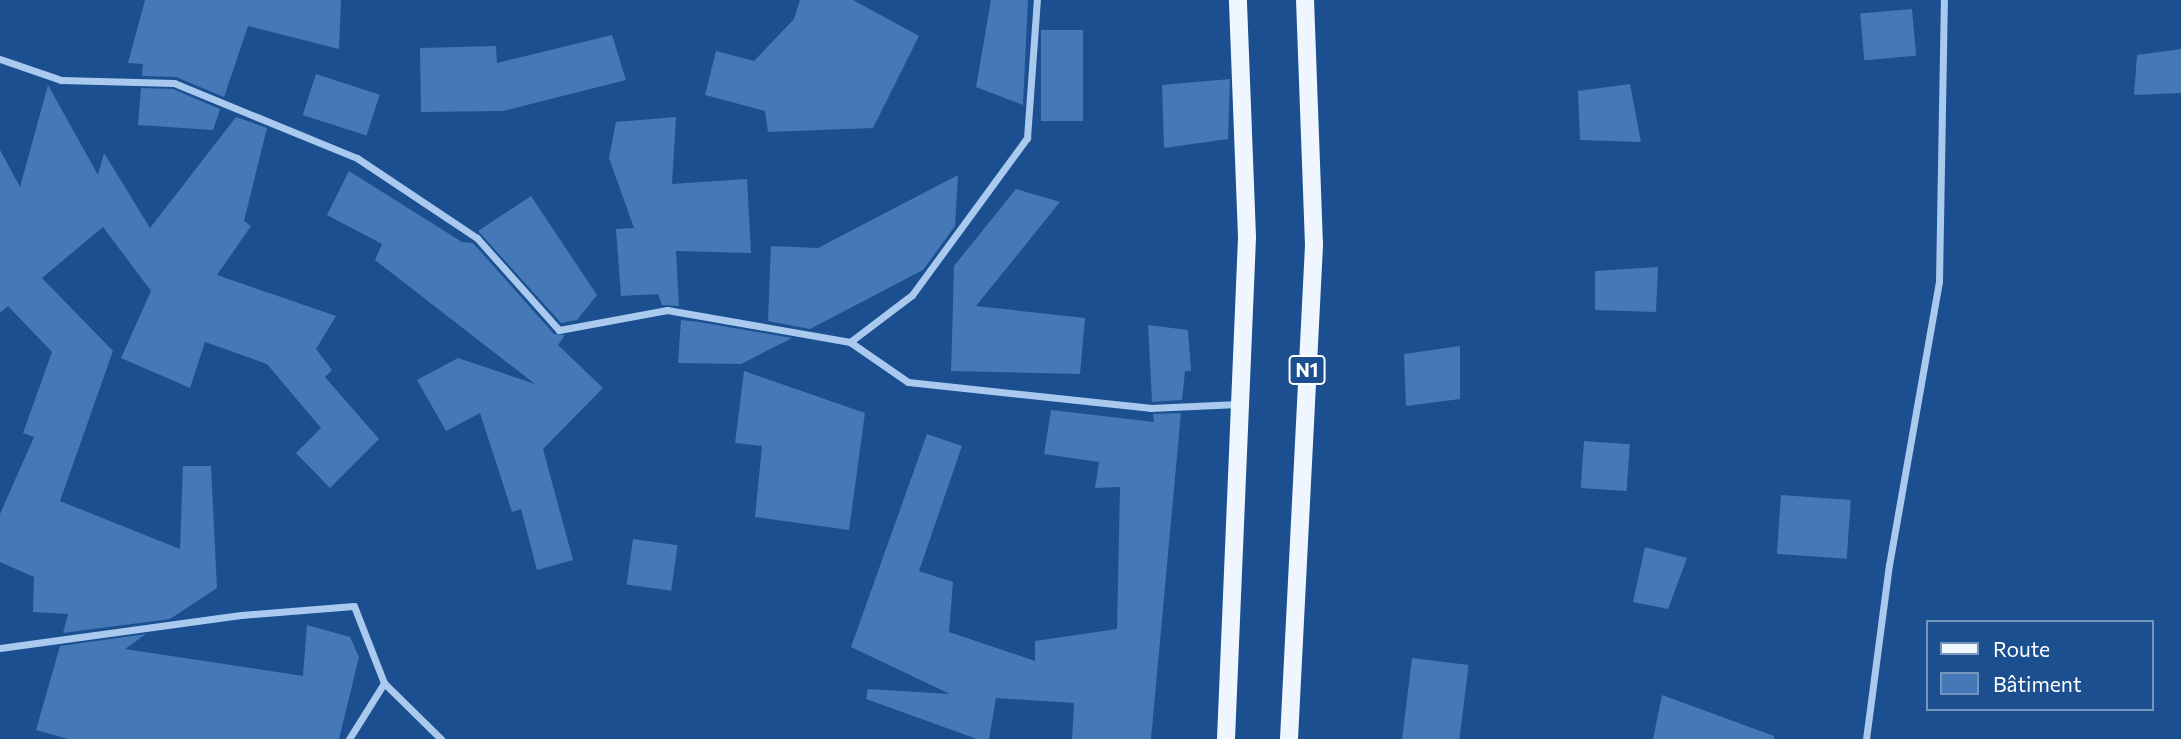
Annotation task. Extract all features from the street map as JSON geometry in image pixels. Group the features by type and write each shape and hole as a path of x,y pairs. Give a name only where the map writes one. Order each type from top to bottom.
{"main road":[{"path":"1226,739 1247,237 1238,0"},
{"name":"N1","path":"1289,739 1314,245 1305,0"}],"street":[{"path":"850,342 912,295 1027,138 1037,0"},
{"path":"1866,739 1889,565 1939,281 1944,0"},
{"path":"0,59 61,80 174,83 357,158 477,238 559,330 667,310 850,342 908,382 1150,408 1242,403"},
{"path":"0,648 241,615 354,606 384,683 441,739"},
{"path":"349,739 384,683"}],"building":[{"path":"145,0 341,0 339,49 248,26 224,97 176,77 142,76 143,64 128,63"},
{"path":"800,0 853,0 919,36 873,128 768,132 765,111 705,95 716,51 754,61 794,19"},
{"path":"991,0 1028,0 1023,105 976,87"},
{"path":"1912,9 1916,56 1864,60 1860,14"},
{"path":"1041,30 1083,30 1083,121 1041,121"},
{"path":"612,35 626,80 503,111 421,112 420,48 496,46 497,63"},
{"path":"2181,49 2181,93 2134,95 2137,55"},
{"path":"316,74 380,95 366,136 303,115"},
{"path":"1230,79 1228,139 1164,148 1162,85"},
{"path":"1630,84 1641,142 1580,140 1578,91"},
{"path":"48,85 98,175 104,153 150,228 236,117 267,128 244,221 251,226 217,275 336,316 316,349 332,370 325,377 379,439 330,488 296,453 321,428 267,364 205,342 190,388 121,358 151,291 103,227 42,278 113,351 60,501 180,549 183,466 211,466 217,588 170,619 63,633 68,614 33,612 34,577 0,562 0,514 34,437 23,433 52,352 8,306 0,313 0,150 20,187"},
{"path":"141,88 173,89 220,109 213,130 138,125"},
{"path":"676,117 672,184 747,179 751,253 676,251 679,306 662,305 658,294 621,296 616,229 634,228 609,158 616,122"},
{"path":"349,171 462,242 473,243 554,334 565,335 558,345 603,388 543,449 573,560 537,570 521,509 512,512 480,413 446,431 417,380 458,358 535,384 375,260 382,244 327,215"},
{"path":"958,175 955,226 923,270 810,329 768,321 771,246 818,248"},
{"path":"1016,189 1060,202 976,306 1085,318 1080,374 951,371 954,266"},
{"path":"531,196 597,295 577,320 561,323 478,231"},
{"path":"1658,267 1656,312 1595,310 1595,271"},
{"path":"681,320 792,338 741,364 678,363"},
{"path":"1148,325 1188,330 1191,371 1185,371 1182,400 1152,402"},
{"path":"1460,346 1460,399 1406,406 1404,354"},
{"path":"744,371 865,413 849,530 755,517 762,446 735,443"},
{"path":"1051,410 1154,422 1153,414 1181,413 1151,739 1072,739 1074,703 996,698 989,739 977,739 866,699 868,689 950,694 851,647 927,434 962,446 919,571 953,582 949,632 1035,661 1035,641 1117,629 1120,487 1095,488 1099,462 1044,454"},
{"path":"1584,441 1630,444 1627,491 1581,488"},
{"path":"1781,495 1851,500 1847,559 1777,554"},
{"path":"633,539 678,545 671,591 627,585"},
{"path":"1645,547 1687,558 1668,609 1633,602"},
{"path":"307,625 350,637 359,657 339,739 68,739 36,730 60,646 146,634 125,649 303,676"},
{"path":"1412,658 1469,665 1459,739 1402,739"},
{"path":"1662,695 1774,736 1774,739 1653,739"}]}
